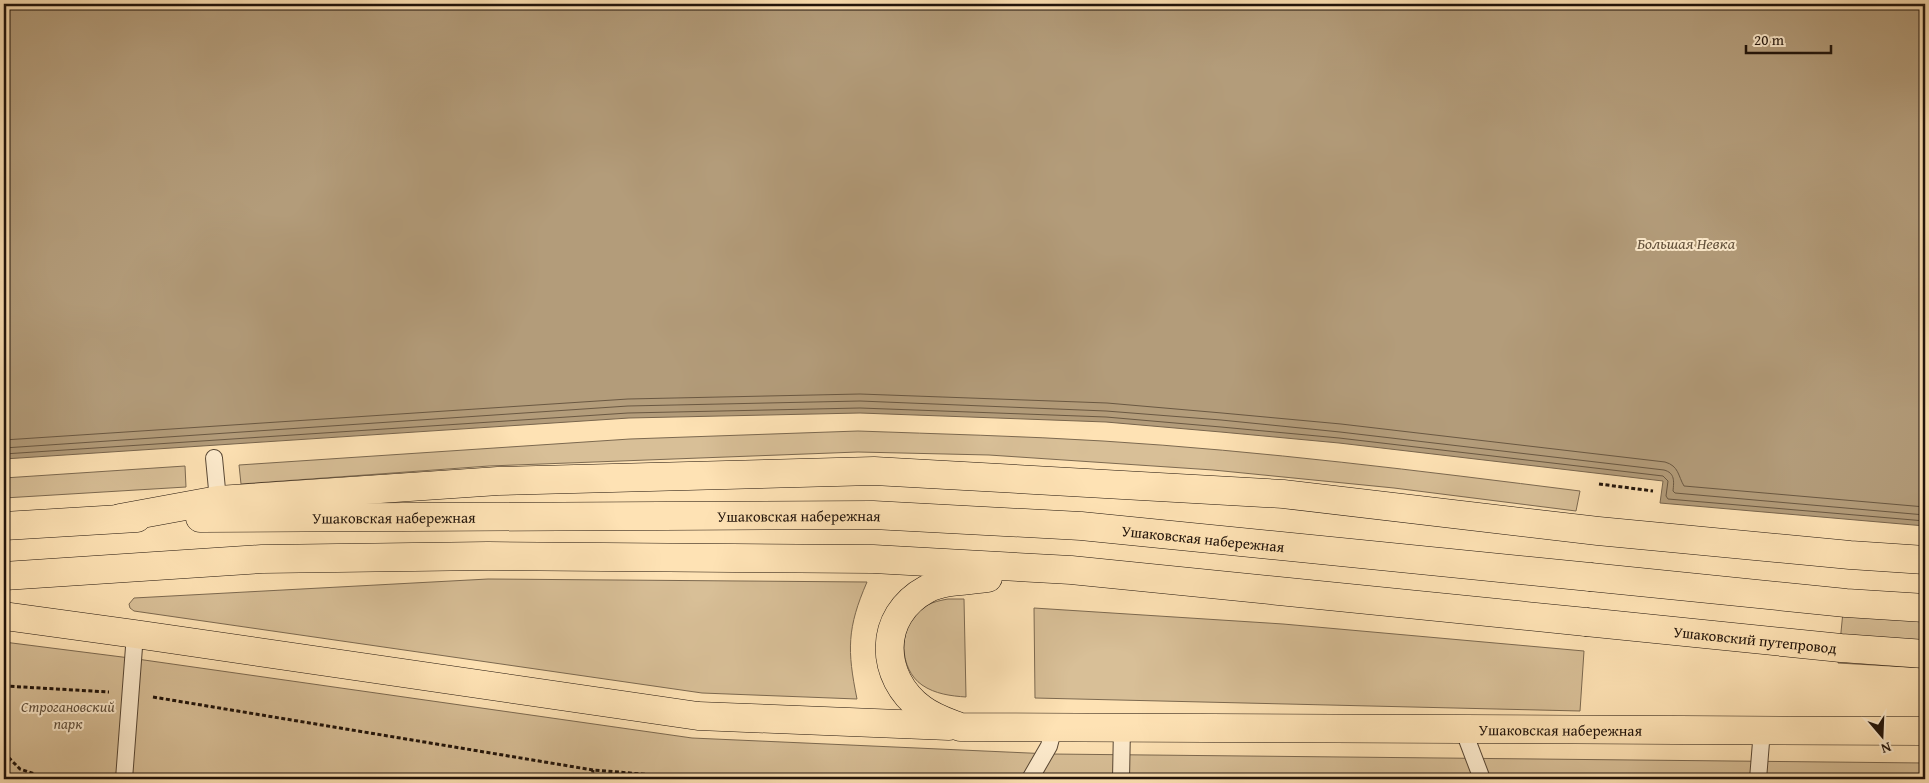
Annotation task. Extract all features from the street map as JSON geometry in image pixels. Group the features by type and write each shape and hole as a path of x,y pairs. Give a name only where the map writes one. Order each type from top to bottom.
{"main road":[{"path":"120,518 218,500 498,481 874,471 1284,494 1598,531 1850,555 1925,560"},
{"name":"Ушаковская набережная","path":"4,526 120,518 873,515 1081,526 1846,603 1925,608"},
{"name":"Ушаковская набережная","path":"4,576 262,559 488,556 873,559 1071,570 1586,622"},
{"name":"Ушаковская набережная","path":"1071,570 951,582 928,589 911,600 898,616 890,635 889,657 896,676 907,694 921,708 936,718 960,727 1925,731"},
{"path":"4,616 698,716 960,727"},
{"name":"Ушаковский путепровод","path":"1586,622 1841,648 1925,654"}],"lane":[{"path":"214,458 218,500"},
{"path":"124,779 135,634"},
{"path":"1030,779 1049,746 1054,727"},
{"path":"1121,779 1122,728"},
{"path":"1463,729 1482,779"},
{"path":"1758,779 1762,730"}],"path":[{"path":"1599,484 1653,491"},
{"path":"4,686 131,694 593,770 703,779"},
{"path":"4,753 20,769 49,779"},
{"path":"592,779 593,770"}],"green space":[{"path":"858,431 1163,445 1342,462 1580,491 1576,511 1394,488 1213,470 989,455 858,452 489,466 241,484 239,465 630,439"},
{"path":"185,466 186,487 4,498 4,478"},
{"path":"488,579 867,582 852,626 850,653 857,699 702,693 134,611 130,608 129,604 134,598"},
{"path":"1845,591 1925,596 1925,668 1838,663"},
{"path":"948,599 964,599 966,697 938,692 922,685 914,678 905,659 905,638 907,628 912,619 926,606"},
{"path":"1034,608 1283,624 1584,651 1580,711 1035,698"},
{"name":"Строгановский парк","path":"4,642 130,658 692,738 1051,754 1925,763 1925,779 4,779"}],"water":[{"name":"Большая Невка","path":"4,4 1925,4 1925,526 1660,503 1663,481 1339,443 1106,422 860,413 629,418 4,459"}]}
